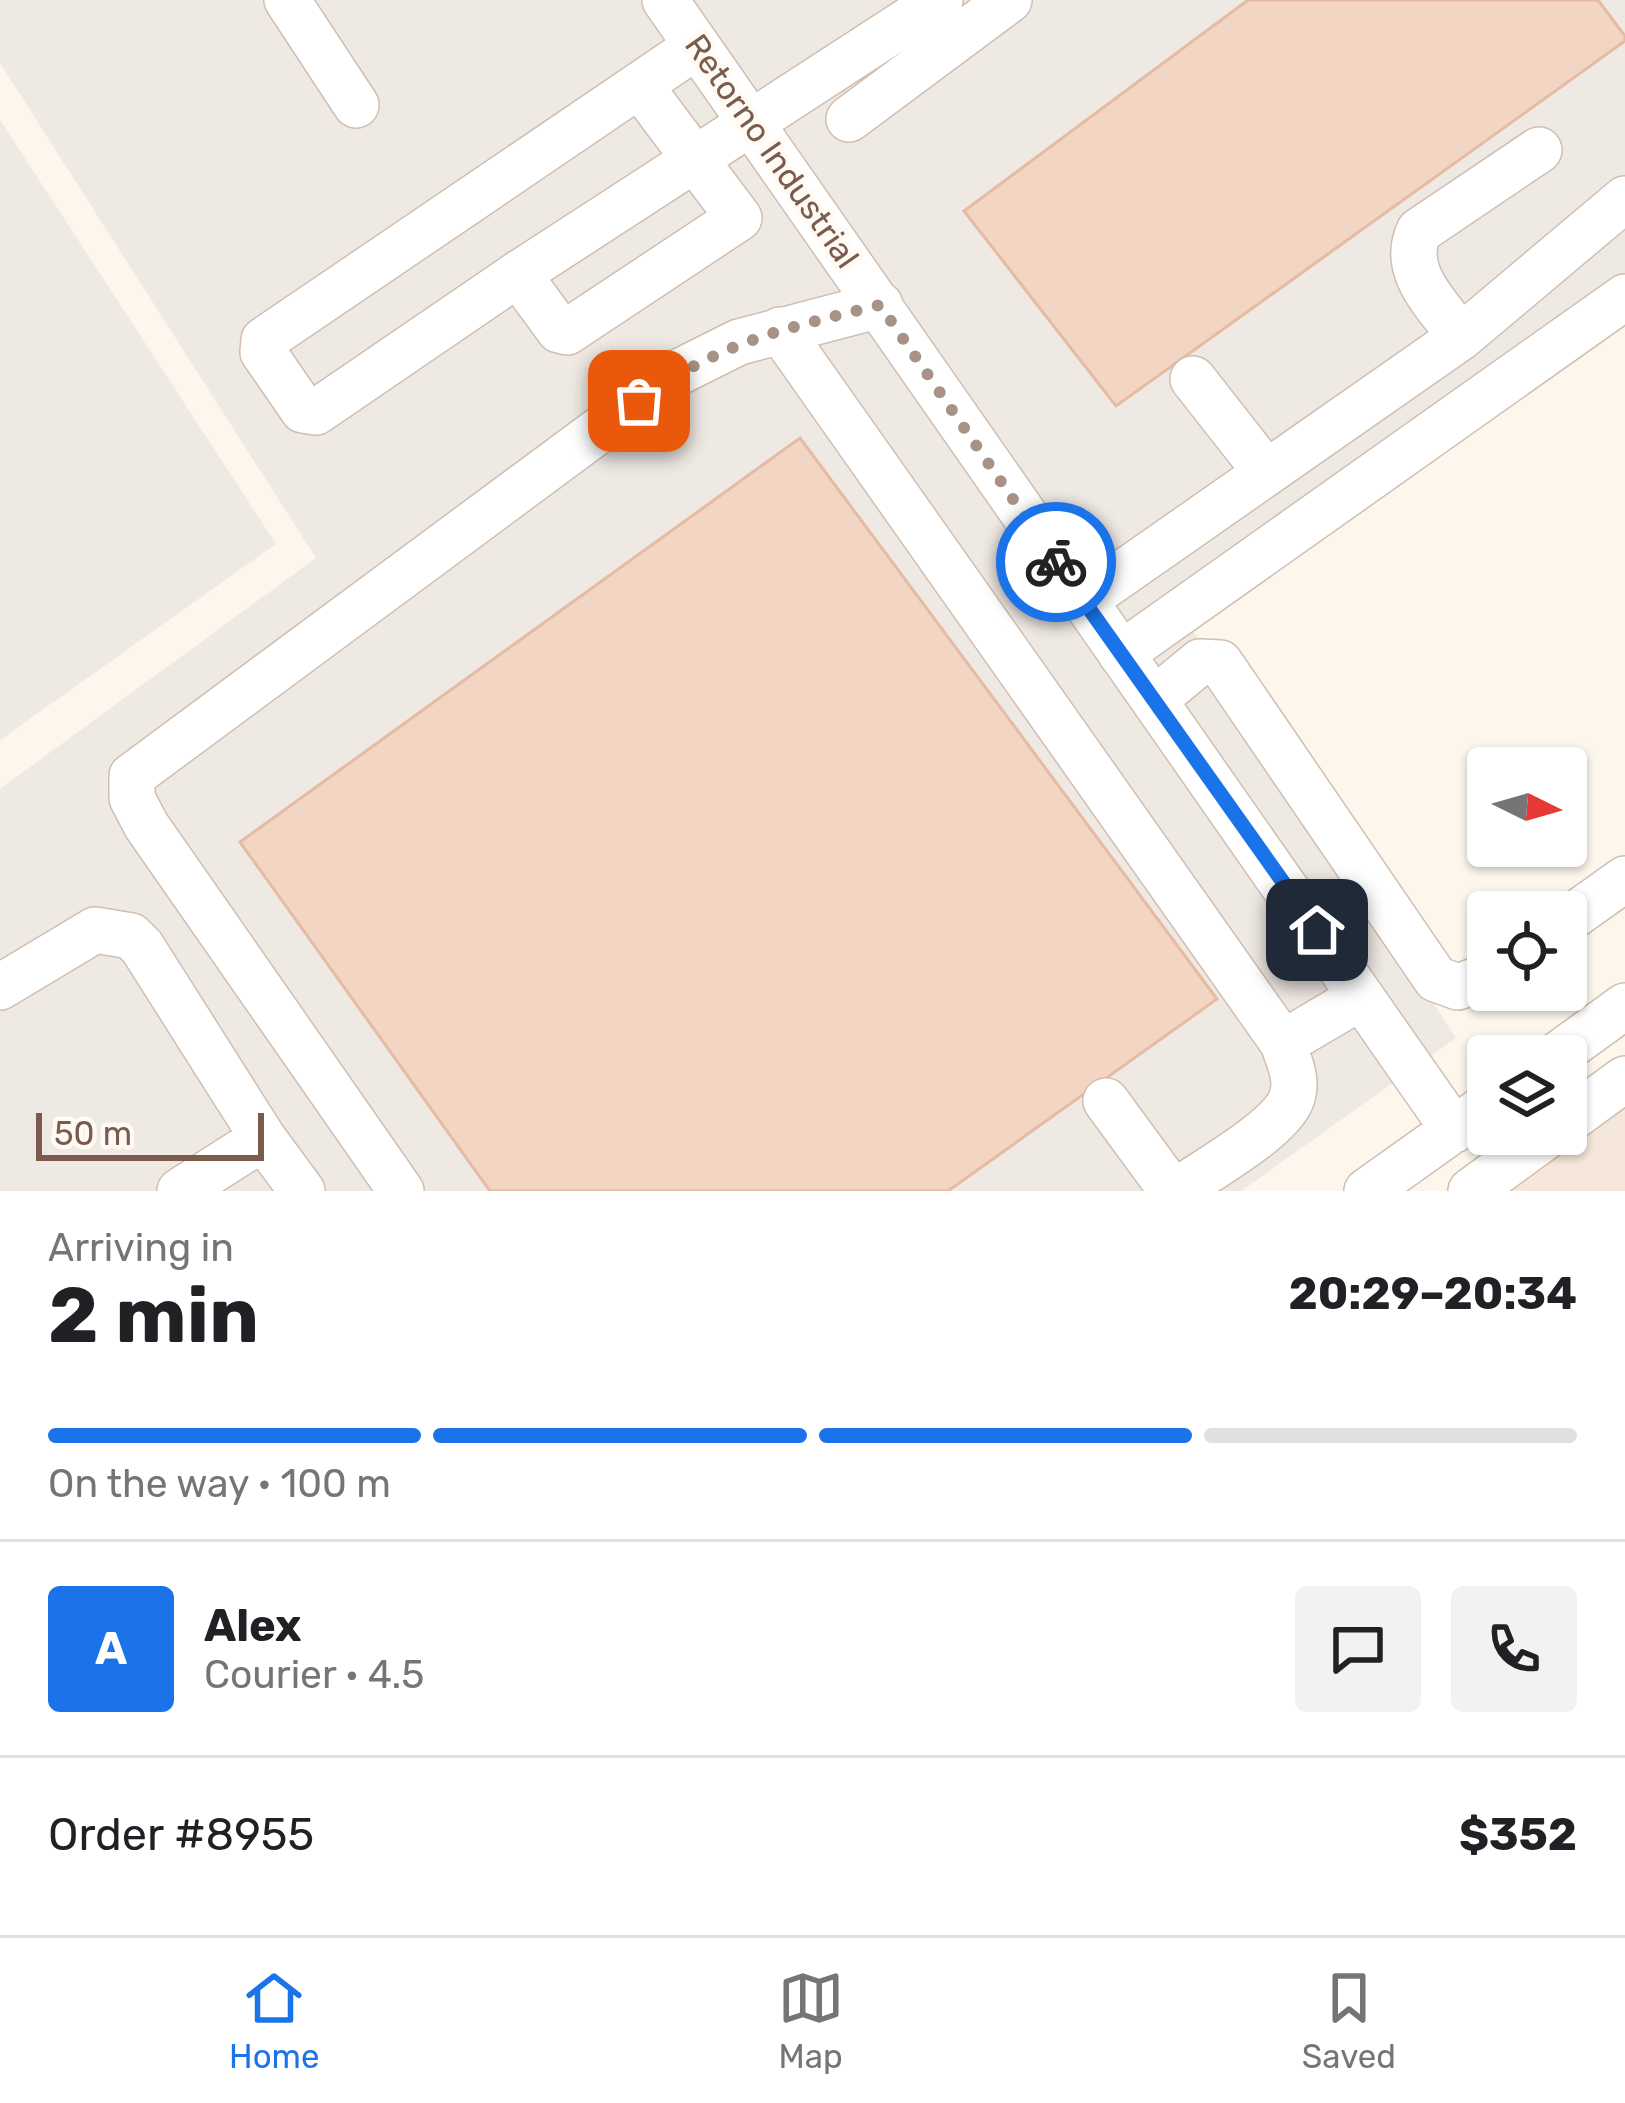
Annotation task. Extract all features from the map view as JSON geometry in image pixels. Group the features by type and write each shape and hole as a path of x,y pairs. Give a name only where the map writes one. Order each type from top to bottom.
{"street":[{"path":"287,0 356,105"},
{"name":"Retorno Industrial","path":"665,0 1360,997 1467,1114"},
{"path":"697,46 264,340 261,348 303,410 313,413 940,0"},
{"path":"849,118 1009,0"},
{"path":"518,274 559,330 572,330 739,218 640,86"},
{"path":"1461,337 1414,272 1411,248 1419,231 1539,150"},
{"path":"1083,601 1461,337 1625,199"},
{"path":"1121,654 1625,297"},
{"path":"401,1191 146,825 132,798 132,776 675,374 705,357 780,330 880,305"},
{"path":"780,330 1283,1043 1294,1085 1279,1118 1174,1191 1106,1101"},
{"path":"1193,379 1266,472"},
{"path":"1154,700 1200,662 1220,663 1436,979 1458,987 1467,984"},
{"path":"1587,906 1625,879"},
{"path":"0,987 94,930 131,936 302,1191"},
{"path":"1283,1043 1360,997"},
{"path":"1585,1035 1625,1006"},
{"path":"1587,1107 1625,1079"},
{"path":"1367,1191 1467,1121"},
{"path":"180,1191 263,1138"},
{"path":"1471,1191 1520,1155"}],"shaded area":[{"path":"0,0 1625,0 1625,290 1188,623 1456,1038 1241,1191 0,1191 0,789 316,558 0,63"},
{"path":"0,120 276,544 0,740"},
{"path":"1625,1100 1625,1191 1495,1191 1546,1155 1587,1155 1587,1127"}],"building":[{"path":"1248,0 1598,0 1625,41 1116,406 964,211"},
{"path":"800,438 1217,999 948,1191 490,1191 240,842"}],"way so far":[{"path":"639,401 675,374 740,342 880,305 1056,562"}],"route":[{"path":"1056,562 1317,930"}]}
